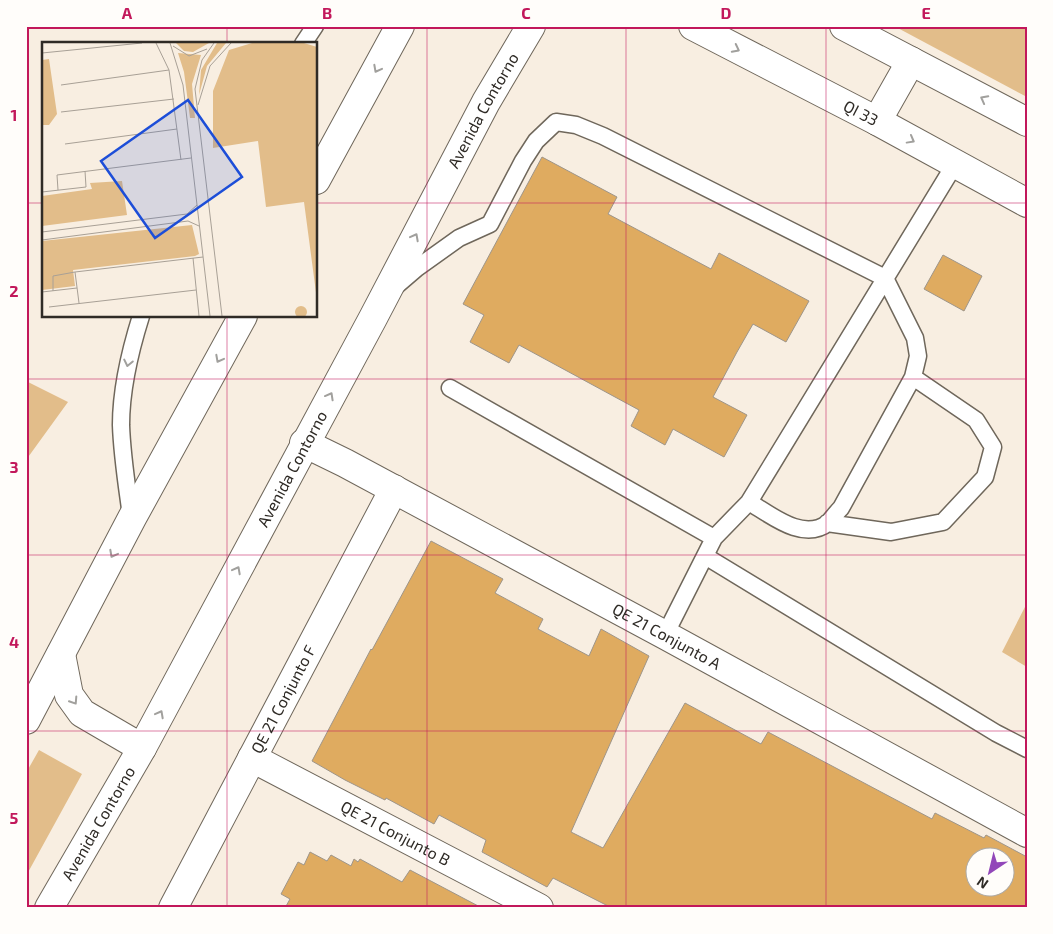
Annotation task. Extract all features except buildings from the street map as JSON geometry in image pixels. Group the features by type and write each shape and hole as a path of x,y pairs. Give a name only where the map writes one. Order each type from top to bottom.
{"street":[{"path":"318,176 400,26"},
{"name":"QI 33","path":"693,26 877,121 1027,203"},
{"path":"844,26 1027,122"},
{"name":"Avenida Contorno","path":"49,908 142,748 304,443 373,318 486,102 532,27"},
{"path":"877,121 911,62"},
{"path":"26,720 132,518 241,318"},
{"name":"QE 21 Conjunto A","path":"304,443 345,462 665,634 1027,833"},
{"name":"QE 21 Conjunto F","path":"173,908 394,489"},
{"path":"60,654 69,695 82,713 142,748"},
{"name":"QE 21 Conjunto B","path":"252,758 539,908"}],"lane":[{"path":"305,42 315,26"},
{"path":"373,318 388,294 417,268 459,238 490,224 522,161 536,141 556,122 576,125 603,136 885,278 915,338 918,356 913,377 841,508 827,523 812,530 794,528 749,502"},
{"path":"665,634 714,538 749,502 956,164"},
{"path":"132,518 121,423 127,365 140,318"},
{"path":"827,523 891,532 943,522 985,478 993,447 976,420 913,377"},
{"path":"450,388 714,538"},
{"path":"705,556 996,733 1027,749"}],"shaded area":[{"path":"894,26 1027,26 1027,97"},
{"path":"26,381 68,402 26,460"},
{"path":"1027,603 1027,667 1002,652"},
{"path":"39,750 82,774 26,876 26,773"}]}
